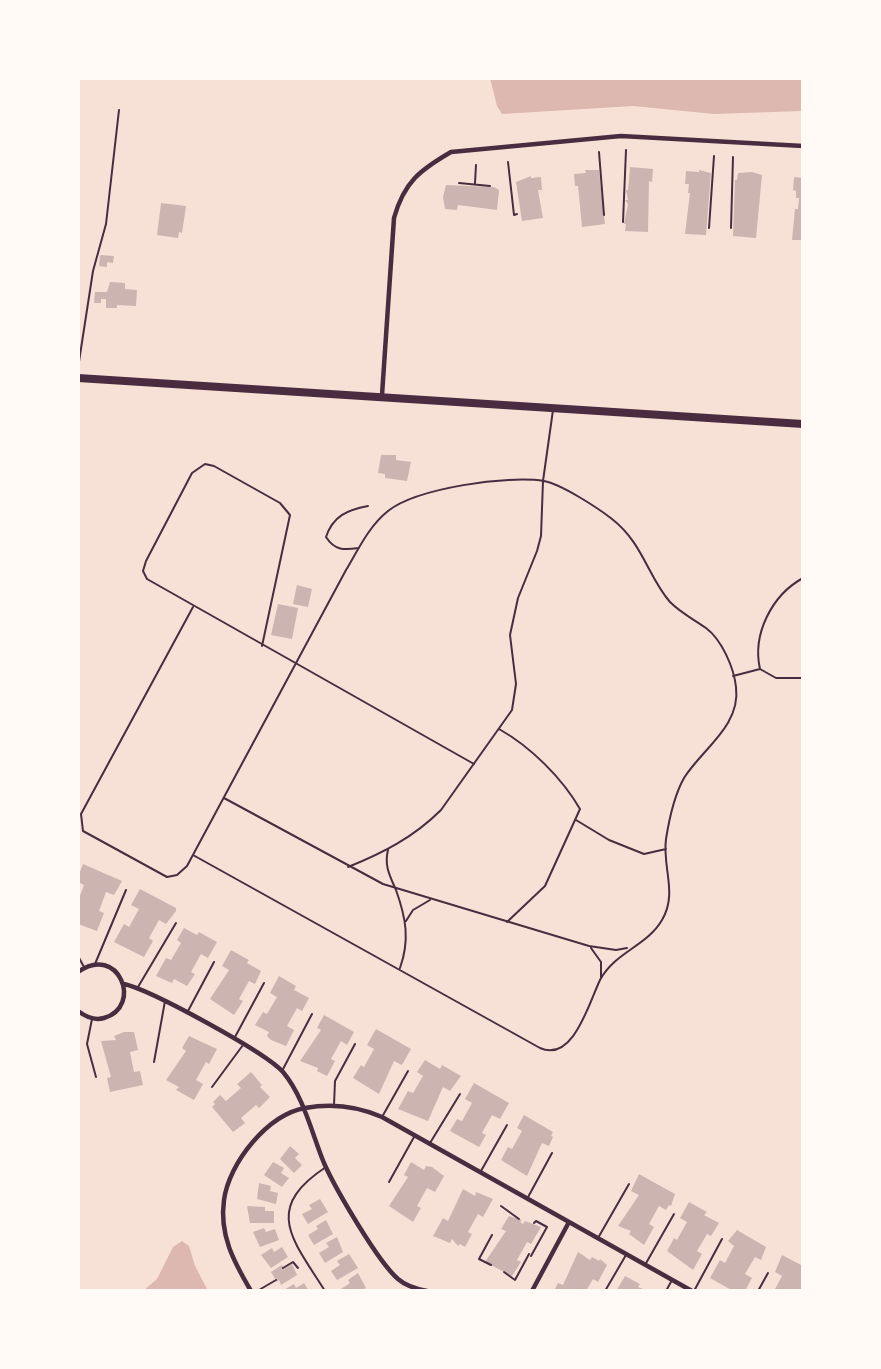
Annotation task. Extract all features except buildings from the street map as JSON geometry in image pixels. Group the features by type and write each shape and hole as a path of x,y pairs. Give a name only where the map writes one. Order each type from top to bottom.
{"main road":[{"path":"78,378 382,395 803,424"}],"street":[{"path":"382,395 394,218 402,196 413,177 432,163 451,152 621,136 803,146"},
{"path":"78,972 84,967 95,964 110,967 124,984 138,987 165,1001 265,1057 282,1071 302,1108 326,1167 392,1273 411,1287 427,1291"},
{"path":"78,1011 92,1019 108,1017 120,1007 124,984"},
{"path":"251,1291 233,1261 227,1245 224,1199 232,1171 248,1145 268,1127 302,1108 334,1105 368,1111 382,1117 414,1137 693,1291"},
{"path":"532,1291 568,1222"}],"lane":[{"path":"78,368 93,271 106,224 119,110"},
{"path":"348,867 388,850 429,822 512,710 514,698 510,635 518,598 541,536 543,481 553,407"},
{"path":"262,646 290,515 280,502 214,466 205,464 192,473 144,566 144,575 152,584 262,646 474,764"},
{"path":"193,607 84,806 81,826 88,835 162,876 172,877 183,871 359,548 380,519 406,501 471,483 543,481 600,510 624,530 646,560 669,600 714,636 737,689 731,715 716,741 683,780 669,828 666,849 670,884 668,908 656,929 611,964 601,978 570,1042 553,1052 540,1048 400,968 377,960 193,855"},
{"path":"359,548 343,550 332,546 326,537 330,526 338,516 368,506"},
{"path":"760,669 758,661 761,637 769,612 783,592 803,578"},
{"path":"733,676 760,669 776,678 803,678"},
{"path":"499,729 515,738 568,790 580,809 545,886 507,922"},
{"path":"224,798 348,867 395,888 589,946 616,950 629,948"},
{"path":"575,819 609,840 644,854 666,849"},
{"path":"388,850 387,872 406,921 406,948 400,968"},
{"path":"95,964 126,890"},
{"path":"406,921 413,910 432,900"},
{"path":"138,987 176,923"},
{"path":"589,946 601,962 601,978"},
{"path":"78,956 84,967"},
{"path":"186,1013 214,962"},
{"path":"234,1040 264,983"},
{"path":"154,1062 165,1001"},
{"path":"282,1071 312,1014"},
{"path":"92,1019 87,1044 96,1077"},
{"path":"334,1105 335,1081 355,1044"},
{"path":"212,1087 243,1045"},
{"path":"382,1117 408,1071"},
{"path":"429,1145 460,1094"},
{"path":"480,1173 507,1125"},
{"path":"389,1182 414,1137"},
{"path":"527,1199 552,1152"},
{"path":"325,1291 288,1226 288,1209 294,1193 306,1179 326,1167"},
{"path":"598,1238 629,1184"},
{"path":"645,1265 674,1214"},
{"path":"693,1291 722,1239"},
{"path":"605,1291 626,1254"},
{"path":"758,1291 768,1273"},
{"path":"666,1291 672,1280"}],"path":[{"path":"622,222 626,150"},
{"path":"599,152 604,215"},
{"path":"709,228 714,156"},
{"path":"731,228 733,157"},
{"path":"508,162 514,215 517,214"},
{"path":"475,183 476,165"},
{"path":"459,183 490,186"},
{"path":"501,1206 520,1217 519,1219"},
{"path":"504,1272 515,1280 547,1227 536,1221 534,1223"},
{"path":"491,1265 479,1259 492,1235"},
{"path":"283,1268 293,1262 298,1268"},
{"path":"259,1290 276,1280"}],"shaded area":[{"path":"490,78 803,78 803,111 714,114 633,106 502,114 497,106"},
{"path":"182,1241 189,1246 195,1266 208,1291 143,1291 157,1279 173,1247"}]}
